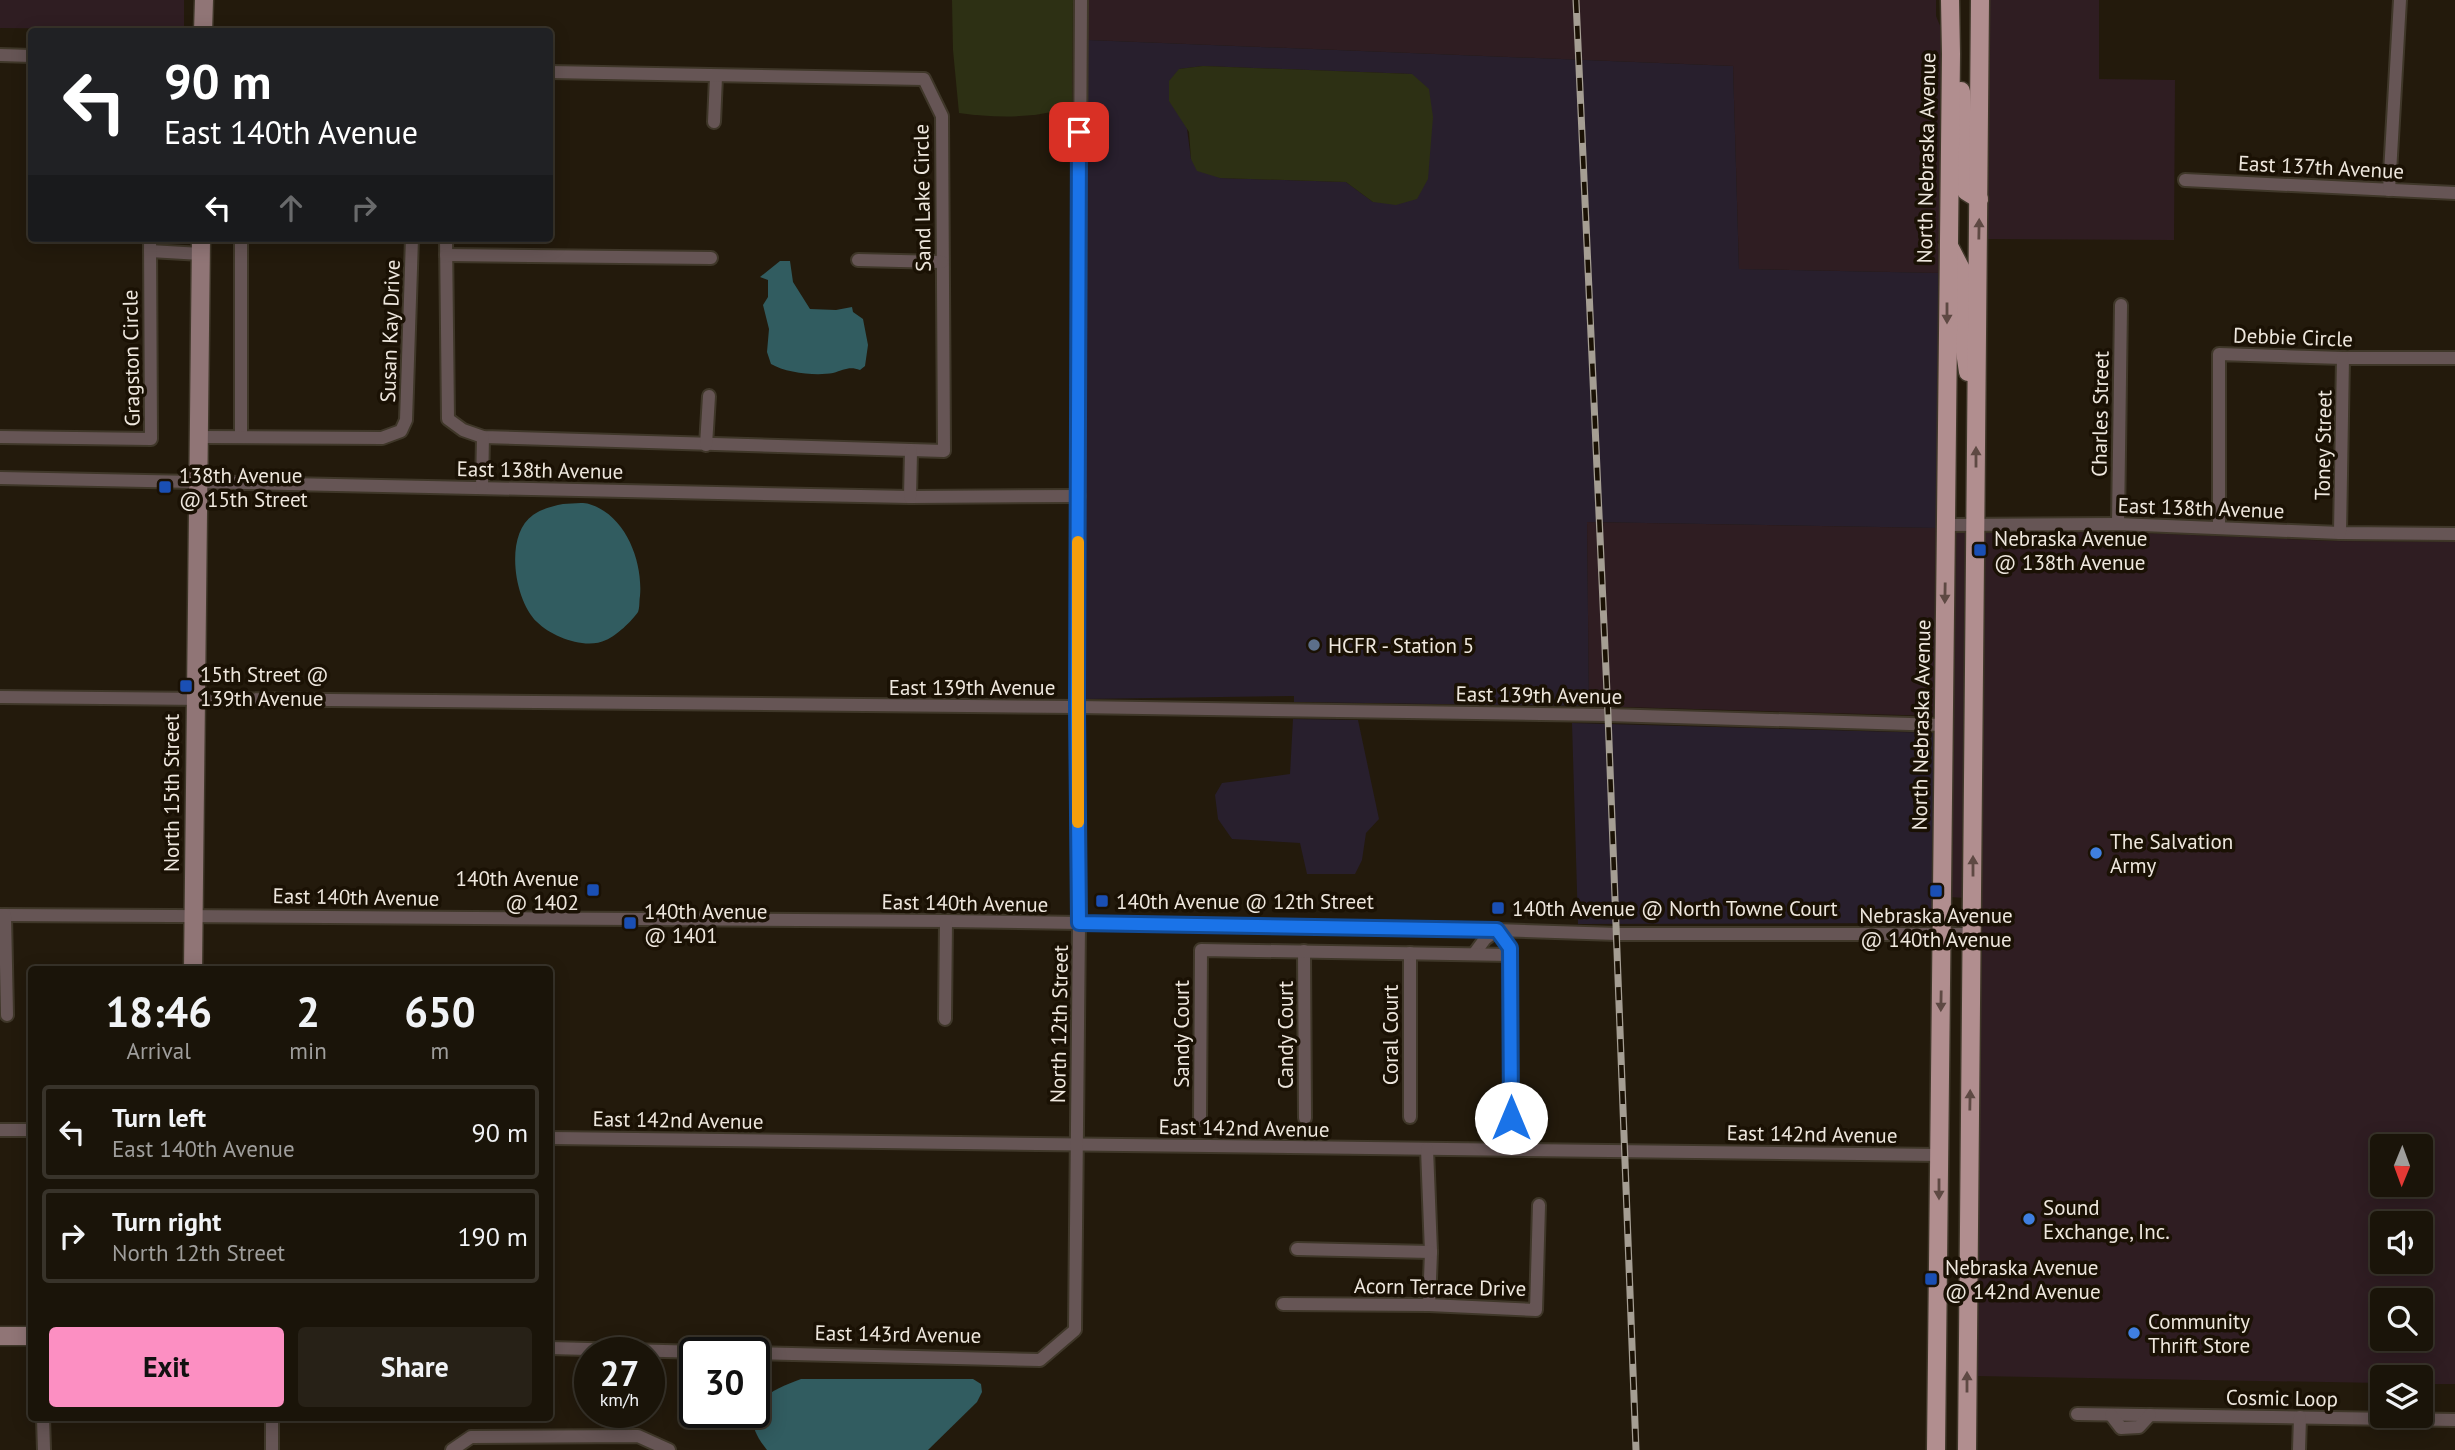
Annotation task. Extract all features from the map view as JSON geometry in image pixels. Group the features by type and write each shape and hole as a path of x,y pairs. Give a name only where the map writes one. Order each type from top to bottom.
{"main road":[{"name":"North Nebraska Avenue","path":"1936,1450 1950,0"},
{"path":"1967,1450 1980,0"},
{"path":"1951,54 1961,85 1964,186 1966,191 1979,199"},
{"path":"1948,243 1962,271 1961,324 1976,424"},
{"path":"1942,905 1973,906"},
{"path":"1939,1155 1949,1153 1960,1146 1969,1131"}],"street":[{"path":"204,0 204,28"},
{"name":"North 12th Street","path":"1040,1360 1075,1330 1079,923 1077,707 1081,0"},
{"path":"2389,190 2400,0"},
{"path":"0,55 28,56"},
{"name":"Sand Lake Circle","path":"446,242 448,419 463,430 483,437 944,451 942,116 924,79 553,72"},
{"path":"714,121 716,77"},
{"name":"East 137th Avenue","path":"2185,180 2455,193"},
{"path":"241,242 241,437"},
{"name":"Susan Kay Drive","path":"198,437 382,438 401,431 406,420 412,242"},
{"name":"Gragston Circle","path":"0,437 151,439 150,245 201,246"},
{"name":"North 15th Street","path":"193,966 201,246"},
{"path":"446,255 711,258"},
{"path":"858,260 942,262"},
{"name":"Charles Street","path":"2118,524 2121,305"},
{"name":"Debbie Circle","path":"2219,528 2219,354 2455,358"},
{"name":"Toney Street","path":"2340,533 2343,358"},
{"path":"706,445 709,396"},
{"path":"482,488 483,437"},
{"path":"910,496 911,451"},
{"name":"East 138th Avenue","path":"0,478 910,496 1079,496"},
{"name":"East 138th Avenue","path":"1946,525 2118,524 2340,533 2455,534"},
{"name":"East 139th Avenue","path":"0,697 1077,707 1608,715 1943,725"},
{"path":"2,915 7,1015"},
{"name":"East 140th Avenue","path":"2,915 946,921 1617,934 1972,934"},
{"path":"944,1019 946,921"},
{"path":"1474,954 1485,939 1497,930 1510,948 1511,1118"},
{"name":"Sandy Court","path":"1200,1119 1201,950 1304,951"},
{"path":"1304,951 1511,955"},
{"name":"Candy Court","path":"1304,951 1305,1118"},
{"name":"Coral Court","path":"1410,953 1410,1116"},
{"path":"0,1130 28,1130"},
{"name":"East 142nd Avenue","path":"553,1138 1939,1155"},
{"path":"1427,1149 1431,1252 1429,1305"},
{"name":"Acorn Terrace Drive","path":"1283,1304 1429,1305 1535,1310 1539,1205"},
{"path":"1297,1249 1431,1252"},
{"path":"0,1336 28,1336"},
{"path":"553,1348 679,1351"},
{"name":"East 143rd Avenue","path":"770,1353 1040,1360"},
{"name":"Cosmic Loop","path":"2077,1414 2111,1415 2121,1428 2139,1427 2150,1415 2455,1420"},
{"path":"2299,1450 2300,1417"},
{"path":"43,1421 44,1450"},
{"path":"272,1421 272,1450"},
{"path":"452,1450 471,1437 638,1436 669,1450"}],"shaded area":[{"path":"0,0 184,0 184,28 0,28"},
{"path":"1088,0 1936,0 1936,16 1943,33 1944,48 1940,239 1937,242 1940,246 1940,273 1739,269 1733,66 1088,40"},
{"path":"1990,0 2099,0 2099,79 2175,80 2174,240 1986,239 1986,201 1989,195 1986,194 1987,17"},
{"path":"1088,40 1733,66 1739,269 1940,273 1938,528 1587,522 1589,706 1294,702 1294,696 1085,699","holes":["1203,66 1412,74 1373,202 1346,182 1220,178 1191,159 1179,69"]},
{"path":"1587,522 1938,528 1936,716 1589,706"},
{"path":"2118,532 2333,541 2455,542 2455,1384 2433,1384 2433,1365 2370,1365 2370,1383 1975,1376 1977,1134 1980,1129 1977,1127 1983,533"},
{"path":"1953,533 1968,533 1965,898 1949,897"},
{"path":"1293,719 1358,720 1379,819 1366,833 1362,860 1355,874 1307,874 1300,843 1232,839 1218,819 1215,795 1222,783 1290,774"},
{"path":"1572,723 1935,733 1934,920 1903,923 1578,924"}],"green space":[{"path":"952,0 1073,0 1072,106 1045,113 1016,116 959,113"},
{"path":"1203,66 1412,74 1429,89 1433,117 1428,179 1417,199 1396,205 1373,202 1346,182 1220,178 1197,171 1191,159 1189,132 1169,101 1169,81 1179,69"}],"water":[{"path":"780,261 790,261 793,282 810,309 836,310 852,307 853,312 863,319 868,345 865,366 860,370 850,368 833,373 810,374 785,370 771,364 767,352 769,329 763,305 768,297 768,280 760,277"},
{"path":"563,504 589,504 602,510 622,529 635,555 640,583 638,612 619,632 598,643 579,643 551,633 529,612 518,584 515,552 524,524 540,511"},
{"path":"801,1379 973,1379 981,1384 982,1392 977,1402 928,1450 767,1450 754,1428 770,1428 770,1394"}],"railway":[{"path":"1576,0 1608,715 1636,1450"}],"slow traffic":[{"path":"1078,542 1078,822"}],"place":[{"name":"138th Avenue @ 15th Street","path":"165,487"},
{"name":"Nebraska Avenue @ 138th Avenue","path":"1980,550"},
{"name":"HCFR - Station 5","path":"1314,645"},
{"name":"15th Street @ 139th Avenue","path":"186,686"},
{"name":"The Salvation Army","path":"2096,853"},
{"name":"140th Avenue @ 1402","path":"593,890"},
{"name":"Nebraska Avenue @ 140th Avenue","path":"1936,891"},
{"name":"140th Avenue @ 12th Street","path":"1102,901"},
{"name":"140th Avenue @ North Towne Court","path":"1498,908"},
{"name":"140th Avenue @ 1401","path":"630,923"},
{"name":"Sound Exchange, Inc.","path":"2029,1219"},
{"name":"Nebraska Avenue @ 142nd Avenue","path":"1931,1279"},
{"name":"Community Thrift Store","path":"2134,1333"}],"route":[{"path":"1079,132 1079,923 1497,930 1510,948 1511,1118"}]}
